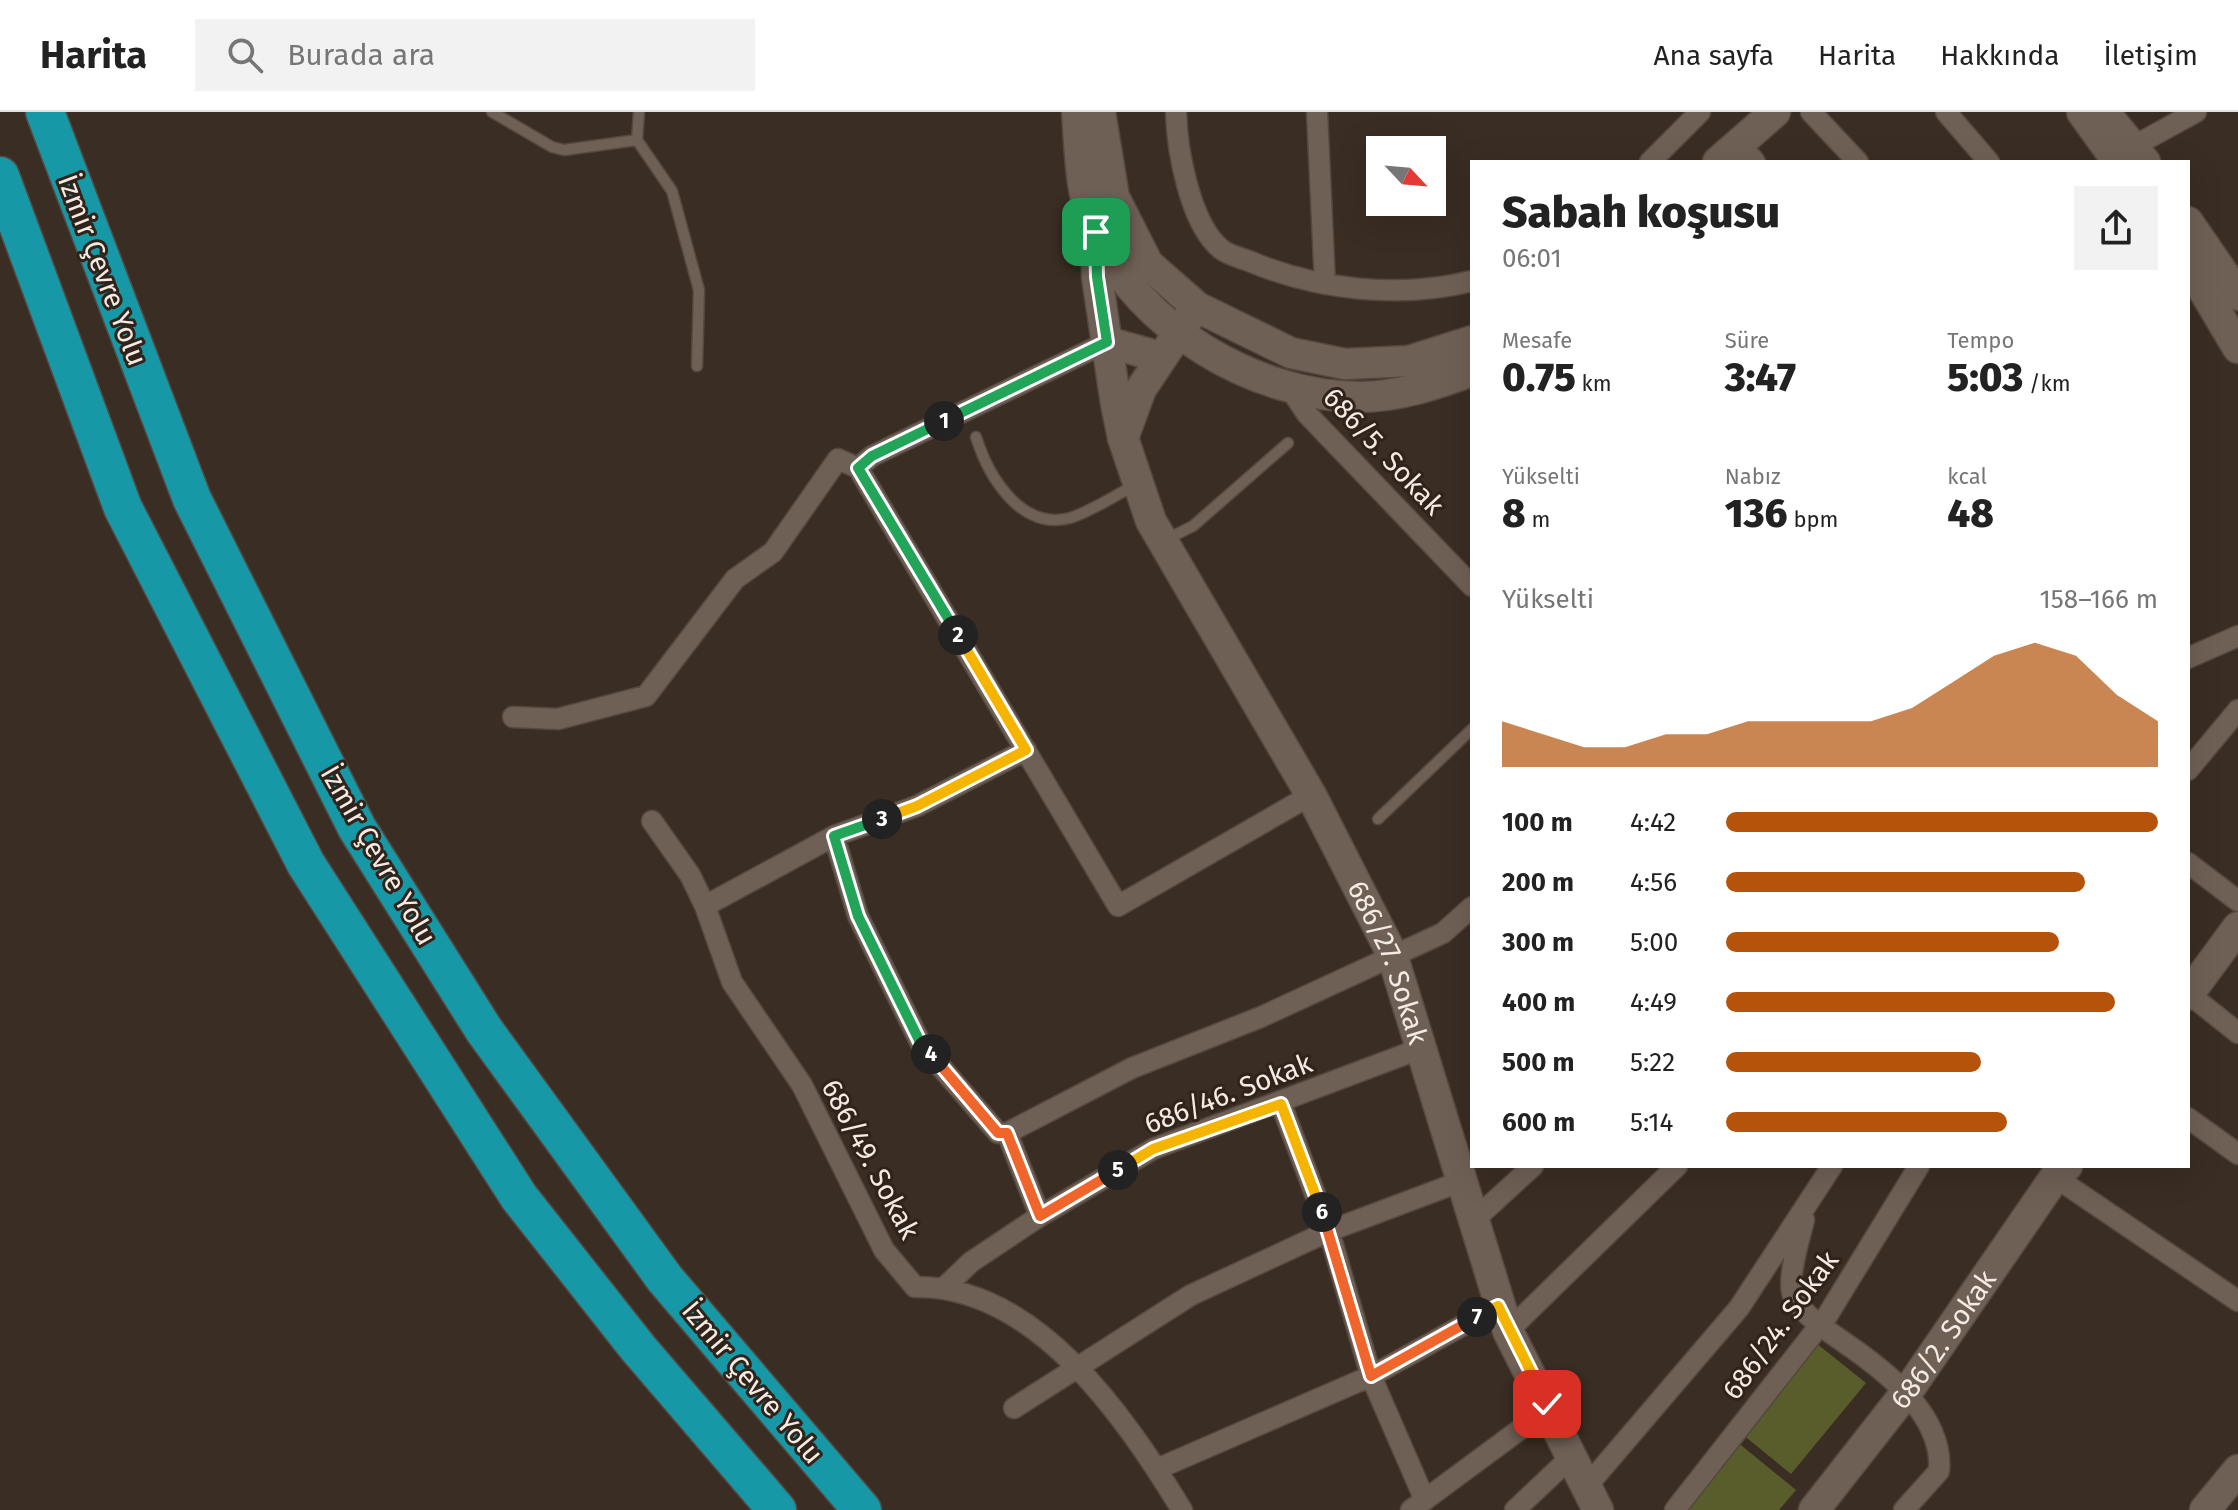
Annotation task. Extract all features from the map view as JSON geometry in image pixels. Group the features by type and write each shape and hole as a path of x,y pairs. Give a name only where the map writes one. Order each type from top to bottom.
{"highway":[{"name":"İzmir Çevre Yolu","path":"45,112 192,499 357,828 484,1030 665,1279 862,1510"},
{"path":"0,176 123,508 306,864 519,1197 638,1348 777,1510"}],"street":[{"path":"1077,112 1082,187 1096,232 1138,273 1177,333 1195,346 1263,379 1289,387 1361,397 1422,388 1470,372"},
{"path":"1100,112 1114,197 1138,273 1197,307 1291,353 1345,364 1409,361 1470,342"},
{"path":"1176,112 1177,133 1193,208 1221,249 1273,271 1341,289 1449,287 1470,282"},
{"path":"1317,112 1325,284"},
{"path":"1652,160 1700,112"},
{"path":"1720,160 1775,112"},
{"path":"1751,160 1800,112"},
{"path":"1811,112 1856,160"},
{"path":"1946,112 1987,160"},
{"path":"2082,112 2132,157"},
{"path":"2104,112 2132,157"},
{"path":"2132,157 2196,112"},
{"path":"2190,225 2237,290"},
{"name":"686/27. Sokak","path":"1096,232 1097,277 1123,438 1151,521 1311,795 1392,954 1503,1318 1592,1498"},
{"path":"2190,267 2238,348"},
{"path":"858,468 872,456 1106,328 1113,296 1138,273"},
{"path":"1123,438 1141,389 1197,307"},
{"path":"1106,328 1160,357"},
{"name":"686/5. Sokak","path":"1289,387 1307,414 1470,584"},
{"path":"513,717 558,719 646,696 735,579 773,552 838,459 858,468 1118,906 1311,795"},
{"path":"2190,657 2238,636"},
{"path":"2190,768 2238,710"},
{"path":"705,906 834,836 917,806 1026,750"},
{"name":"686/49. Sokak","path":"652,821 690,875 705,906 732,982 802,1085 884,1250 915,1287 945,1287 1010,1311 1079,1368 1157,1469 1182,1510"},
{"path":"834,836 858,916 921,1044 998,1133 1007,1133 1132,1068 1261,1017 1443,933 1470,909"},
{"path":"2190,865 2238,901"},
{"path":"2190,992 2238,927"},
{"path":"2190,997 2238,1033"},
{"name":"686/46. Sokak","path":"945,1287 971,1262 1040,1216 1153,1149 1281,1104 1422,1048"},
{"path":"1281,1104 1329,1231 1371,1376 1418,1504 1549,1408"},
{"path":"2190,1119 2238,1154"},
{"path":"1007,1133 1040,1216"},
{"path":"1474,1220 1531,1168"},
{"path":"1157,1469 1503,1318 1675,1168"},
{"path":"1592,1498 1739,1308 1831,1168"},
{"name":"686/24. Sokak","path":"1675,1510 1820,1325 1918,1168"},
{"path":"2061,1172 2238,1301"},
{"name":"686/2. Sokak","path":"1814,1510 1905,1394 2061,1172"},
{"path":"1014,1408 1191,1295 1329,1231 1462,1181"},
{"path":"1808,1204 1797,1246 1793,1297 1820,1325 1886,1375 1905,1394 1937,1438 1939,1471 1904,1510"},
{"path":"1515,1510 1571,1457"},
{"path":"2210,1508 2238,1470"}],"lane":[{"path":"492,112 552,147 564,150 637,140"},
{"path":"639,112 637,140 672,191 699,290 697,366"},
{"path":"976,437 985,465 1001,488 1016,505 1049,520 1071,517 1138,483"},
{"path":"1163,541 1193,526 1288,443"},
{"path":"1378,819 1470,731"}],"green space":[{"path":"1816,1343 1866,1383 1791,1474 1742,1434"},
{"path":"1736,1441 1796,1490 1779,1510 1680,1510"}],"route":[{"path":"1096,232 1097,277 1107,342 872,456 858,468 1026,750 917,806 834,836 858,916 921,1044 998,1133 1007,1133 1040,1216 1153,1149 1281,1104 1329,1231 1371,1376 1498,1306 1547,1404"}]}
